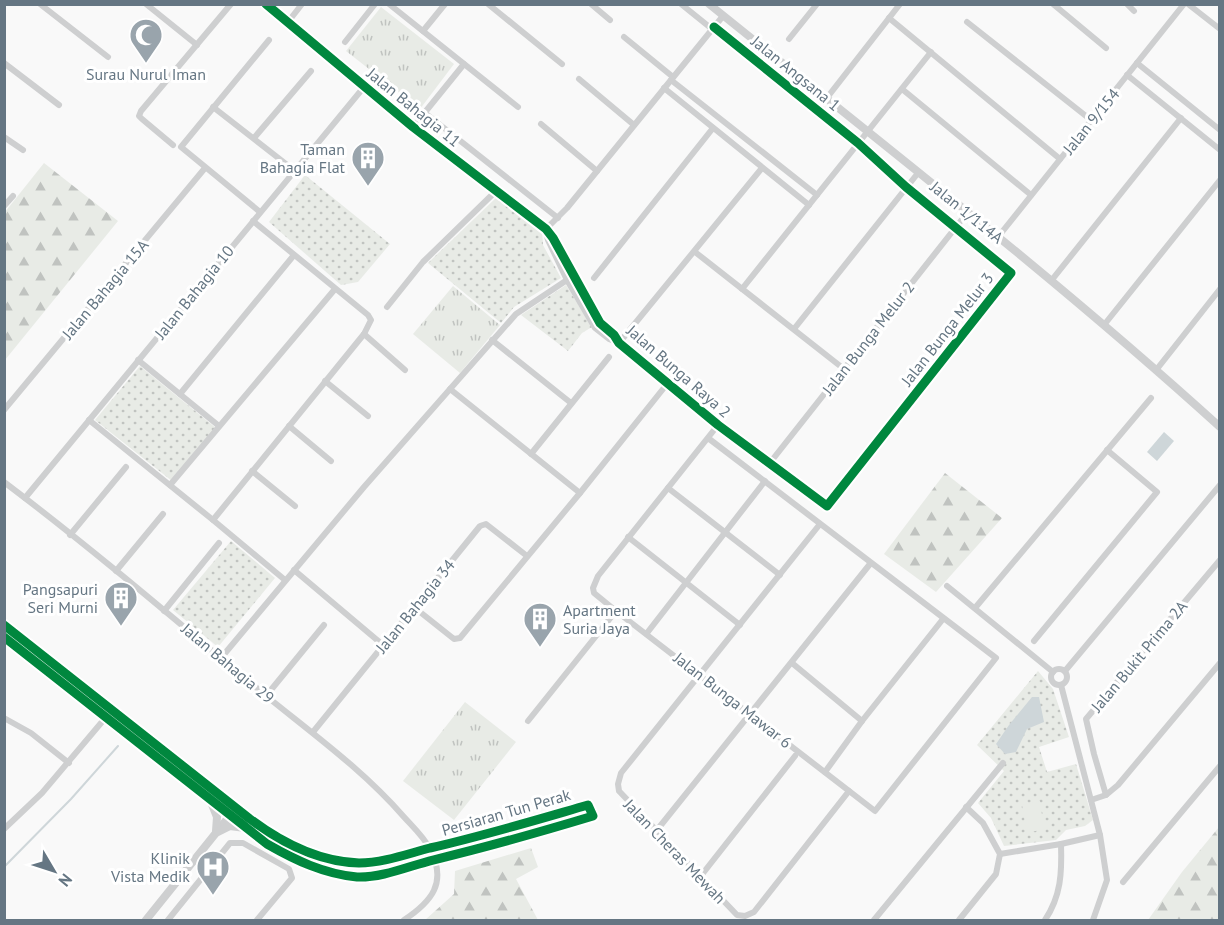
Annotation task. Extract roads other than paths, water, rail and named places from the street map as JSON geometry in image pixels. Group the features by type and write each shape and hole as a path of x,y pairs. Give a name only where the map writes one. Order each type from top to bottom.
{"street":[{"path":"40,4 108,57"},
{"path":"146,4 197,45"},
{"path":"173,145 140,116 141,111 231,4"},
{"name":"Jalan Bahagia 11","path":"266,4 413,127 546,229"},
{"path":"288,22 302,4"},
{"path":"345,42 375,4"},
{"path":"389,4 518,107"},
{"path":"423,31 445,4"},
{"path":"488,4 562,64"},
{"path":"591,4 610,20"},
{"name":"Jalan Angsana 1","path":"681,4 858,143"},
{"name":"Jalan 1/114A","path":"709,4 998,237 1156,369 1220,427"},
{"path":"546,229 558,218 713,28 724,4"},
{"path":"789,39 817,4"},
{"path":"826,99 900,4"},
{"path":"1053,4 1106,48"},
{"path":"1127,4 1134,10"},
{"path":"1186,4 1220,28"},
{"name":"Jalan 9/154","path":"998,237 1186,4"},
{"path":"889,18 1060,159"},
{"path":"967,22 1091,120"},
{"path":"624,37 817,195"},
{"path":"260,212 181,147 269,40"},
{"path":"742,289 931,52"},
{"path":"4,63 59,105"},
{"path":"1137,63 1220,130"},
{"path":"413,127 464,64"},
{"path":"254,138 311,71"},
{"path":"1127,75 1220,150"},
{"path":"579,79 634,125"},
{"name":"Jalan Bahagia 10","path":"25,498 364,87"},
{"path":"664,88 809,205"},
{"path":"902,89 1031,195"},
{"path":"213,107 295,171"},
{"path":"425,113 558,218"},
{"path":"1051,281 1181,118"},
{"path":"541,124 597,171"},
{"path":"594,278 713,128"},
{"path":"4,137 22,150"},
{"name":"Jalan Bunga Melur 3","path":"827,506 1011,273 906,188 858,143"},
{"name":"Jalan Bahagia 15A","path":"4,410 205,168"},
{"path":"619,343 762,168"},
{"path":"794,329 918,173"},
{"path":"1104,325 1220,180"},
{"path":"387,307 423,262 496,191"},
{"path":"4,206 13,195"},
{"name":"Jalan Bunga Melur 2","path":"770,464 967,213"},
{"path":"213,519 364,334 371,320 368,315 253,221"},
{"name":"Jalan Bunga Raya 2","path":"546,229 548,240 595,327 609,339 619,343 718,425 827,506"},
{"path":"695,252 844,369"},
{"path":"180,394 294,255"},
{"path":"222,658 285,580 492,340 516,314 570,278"},
{"path":"170,485 335,289"},
{"path":"1156,369 1220,289"},
{"path":"364,334 405,370"},
{"path":"492,340 571,403"},
{"path":"531,454 609,357"},
{"path":"138,360 219,426"},
{"path":"325,381 368,416"},
{"path":"415,608 457,640 580,493 667,384"},
{"path":"450,389 580,493"},
{"path":"975,608 1151,398"},
{"path":"89,420 285,580"},
{"path":"718,425 628,537 740,625"},
{"path":"289,426 331,461"},
{"path":"708,438 943,619 862,721 825,772"},
{"path":"1034,641 1157,492 1107,450"},
{"path":"70,535 126,467"},
{"path":"252,471 295,506"},
{"path":"647,633 765,481"},
{"name":"Jalan Bahagia 29","path":"4,482 116,571 266,696 314,732 381,790 430,848 437,874 436,884 424,907 404,921"},
{"path":"1065,672 1220,485"},
{"path":"668,488 780,575"},
{"path":"116,571 163,514"},
{"name":"Jalan Bahagia 34","path":"314,732 483,524 527,556"},
{"path":"700,675 820,524"},
{"name":"Jalan Bunga Mawar 6","path":"628,537 598,576 592,588 594,593 875,811 996,658 943,619"},
{"path":"164,611 219,543"},
{"name":"Jalan Bukit Prima 2A","path":"1106,795 1086,719 1220,560"},
{"path":"657,830 870,564"},
{"path":"294,570 383,645"},
{"path":"947,586 1053,672"},
{"path":"528,721 616,611"},
{"name":"Persiaran Tun Perak","path":"4,625 272,835 309,852 339,860 375,862 465,841 588,805 593,816 471,852 380,875 360,877 321,870 283,853 245,828 4,637"},
{"path":"266,696 324,625"},
{"path":"792,663 862,721"},
{"path":"1091,800 1106,795 1118,785 1220,663"},
{"path":"1060,669 1065,672 1067,680 1061,685 1056,685 1052,681 1053,672 1060,669"},
{"name":"Jalan Cheras Mewah","path":"700,675 621,773 619,791 737,915 751,915 849,791"},
{"path":"1061,685 1100,835 1107,880 1093,921"},
{"path":"4,829 42,793 112,710"},
{"path":"4,718 31,733 69,763"},
{"path":"700,877 795,756"},
{"path":"874,921 1003,763"},
{"path":"1123,882 1220,766"},
{"path":"211,801 217,817 216,832"},
{"path":"959,921 996,874 1000,854 983,823 966,807"},
{"path":"146,921 236,808"},
{"path":"216,832 230,826 245,828"},
{"path":"1000,854 1100,835"},
{"path":"168,921 230,843 243,843 289,869 292,878 258,921"},
{"path":"1045,921 1053,908 1060,885 1061,844"}],"waterway":[{"path":"4,867 71,799 118,746"}],"place":[{"name":"Surau Nurul Iman","path":"146,64"},
{"name":"Taman Bahagia Flat","path":"368,187"},
{"name":"Pangsapuri Seri Murni","path":"121,627"},
{"name":"Apartment Suria Jaya","path":"540,648"},
{"name":"Klinik Vista Medik","path":"213,896"}]}
